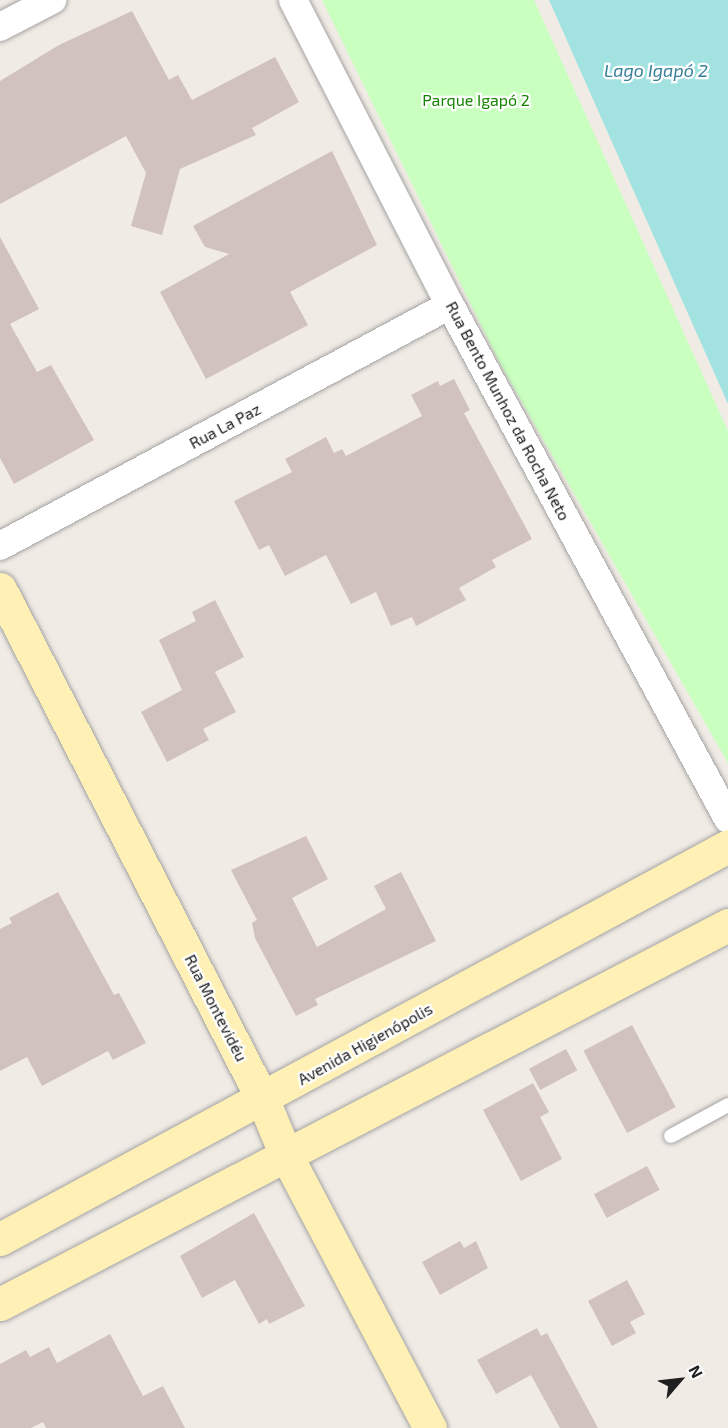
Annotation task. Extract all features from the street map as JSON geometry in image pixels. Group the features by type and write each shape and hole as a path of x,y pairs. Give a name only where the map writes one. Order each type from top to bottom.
{"main road":[{"name":"Rua Montevidéu","path":"0,589 263,1100 285,1153 430,1428"},
{"name":"Avenida Higienópolis","path":"0,1239 263,1100 728,846"},
{"path":"0,1304 285,1153 728,925"}],"street":[{"path":"0,27 52,0"},
{"name":"Rua Bento Munhoz da Rocha Neto","path":"293,0 450,305 728,819"},
{"name":"Rua La Paz","path":"0,546 450,305"}],"lane":[{"path":"671,1136 728,1104"}],"green space":[{"name":"Parque Igapó 2","path":"322,0 534,0 728,431 728,763 500,364"}],"water":[{"name":"Lago Igapó 2","path":"549,0 728,0 728,404"}],"building":[{"path":"132,11 169,80 178,75 192,100 275,57 299,102 252,128 256,135 180,169 162,235 131,226 146,173 126,136 0,204 0,81 59,45"},
{"path":"332,151 377,245 290,292 308,325 206,379 160,292 229,254 205,247 193,226"},
{"path":"0,237 39,309 10,324 37,372 51,365 94,440 14,484 0,458"},
{"path":"454,379 470,410 464,413 532,539 492,560 496,567 459,588 466,600 416,626 412,617 391,626 376,592 351,604 326,555 285,576 269,545 259,550 234,501 292,472 285,459 326,437 334,453 342,449 346,456 422,416 411,395 438,381 440,386"},
{"path":"215,600 244,657 215,672 236,712 203,729 209,740 167,762 141,712 182,690 159,640 196,621 192,612"},
{"path":"306,836 328,879 292,898 317,947 386,909 374,886 401,872 436,941 315,999 318,1005 296,1016 255,938 252,923 257,920 231,870"},
{"path":"58,892 114,995 119,993 146,1043 113,1060 108,1051 42,1086 27,1057 0,1071 0,929 12,923 9,918"},
{"path":"632,1025 676,1107 627,1133 583,1051"},
{"path":"566,1049 577,1070 540,1090 529,1069"},
{"path":"533,1083 549,1112 540,1117 562,1159 521,1181 483,1110"},
{"path":"647,1166 660,1190 607,1218 594,1194"},
{"path":"254,1213 305,1306 269,1324 267,1319 259,1324 235,1280 202,1298 180,1256"},
{"path":"460,1241 464,1248 476,1241 488,1268 440,1295 422,1262"},
{"path":"627,1280 645,1314 630,1322 636,1333 612,1346 588,1301"},
{"path":"537,1328 541,1336 547,1333 598,1428 560,1428 531,1375 496,1394 477,1360"},
{"path":"110,1334 143,1396 163,1386 185,1428 46,1428 43,1422 31,1428 0,1428 0,1364 26,1350 30,1357 49,1347 57,1363"}]}
